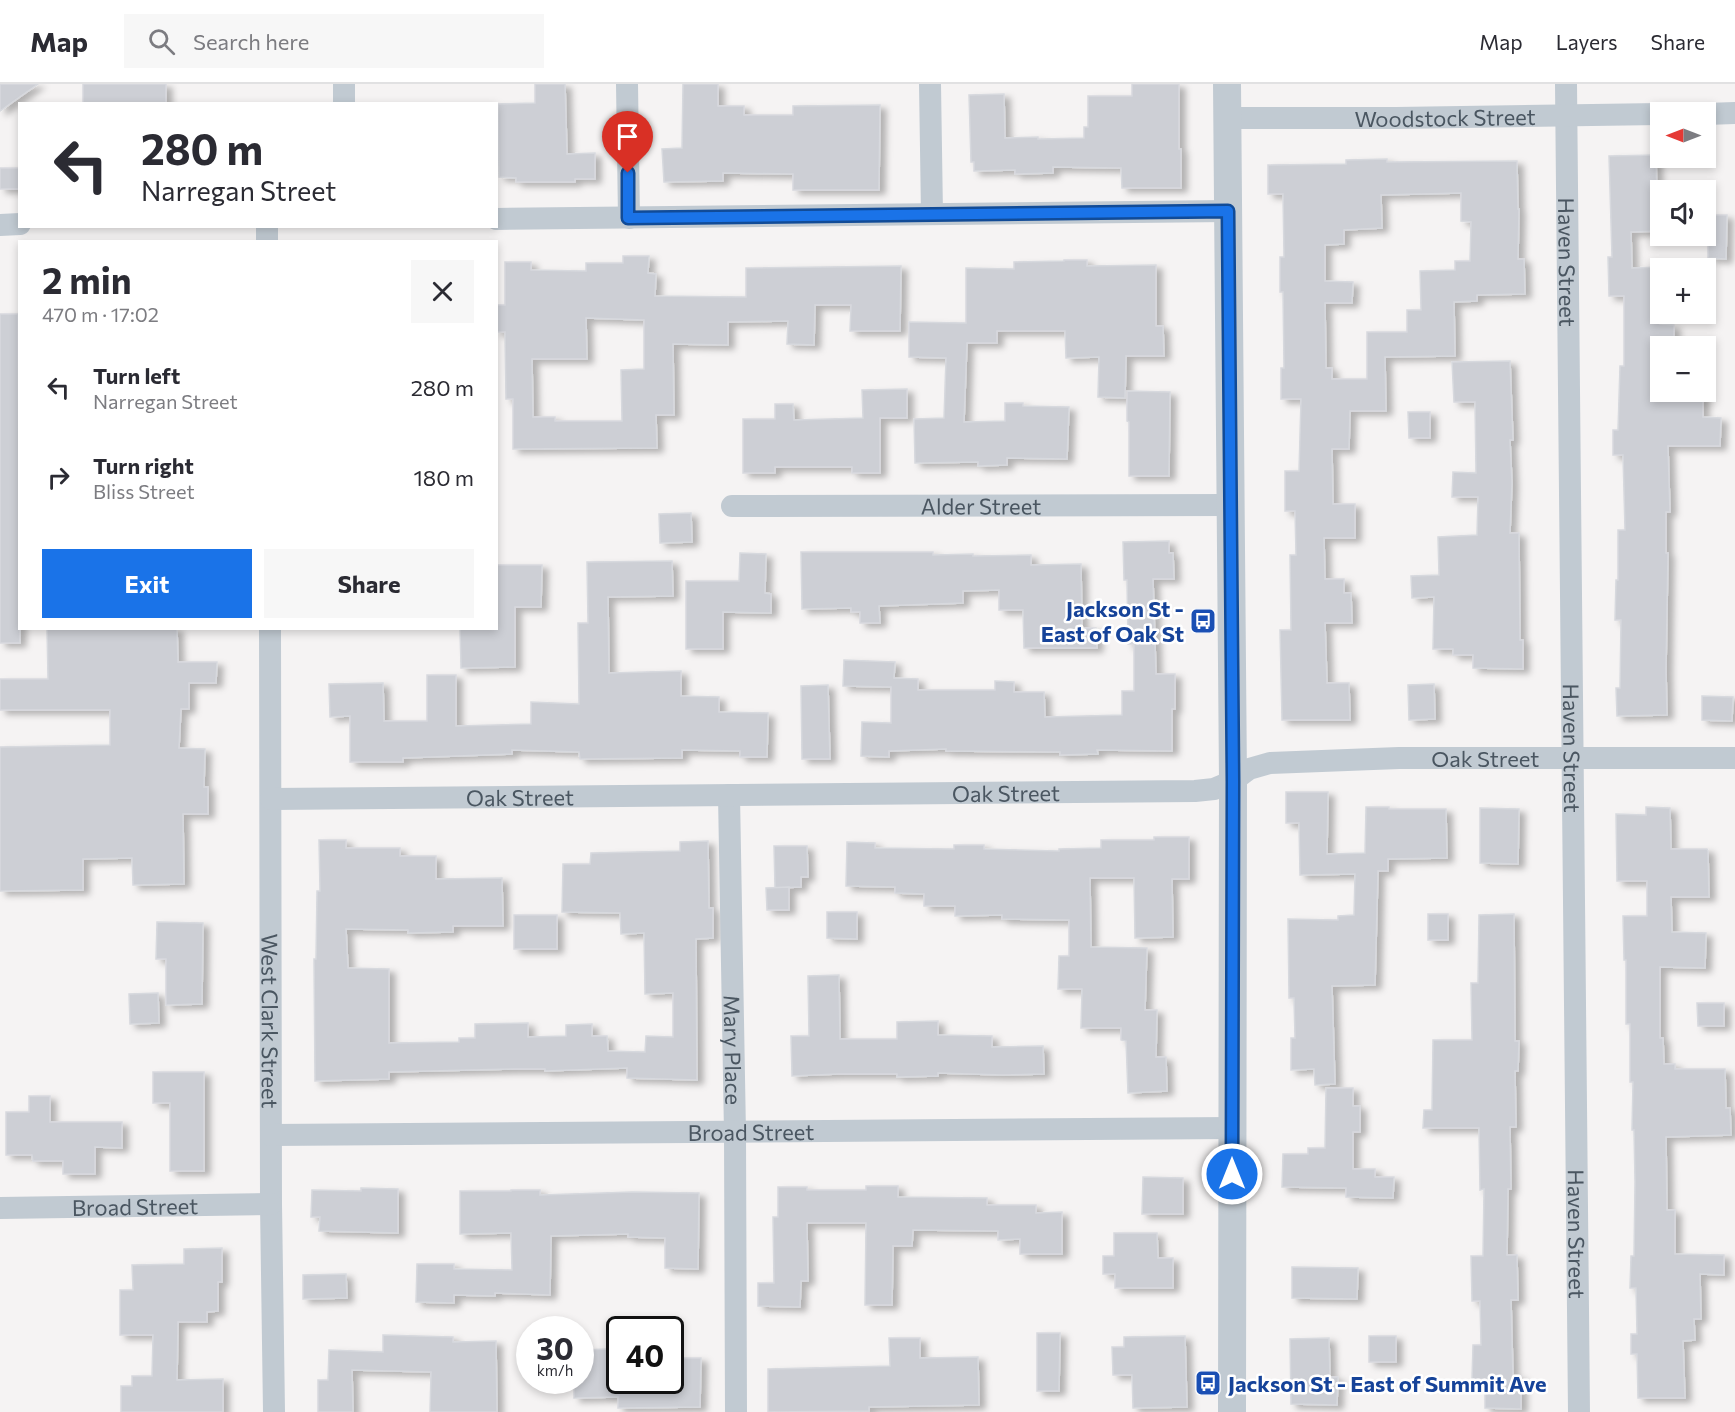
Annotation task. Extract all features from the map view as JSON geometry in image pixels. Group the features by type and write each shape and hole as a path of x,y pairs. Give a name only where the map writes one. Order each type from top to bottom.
{"street":[{"path":"344,84 344,102"},
{"path":"627,84 628,218"},
{"path":"930,84 932,214"},
{"path":"1227,84 1233,781 1232,1412"},
{"name":"Haven Street","path":"1566,84 1579,1412"},
{"path":"1716,114 1735,113"},
{"name":"Woodstock Street","path":"1227,118 1650,114"},
{"path":"498,219 1228,211"},
{"path":"0,225 18,224"},
{"name":"Alder Street","path":"732,506 1229,505"},
{"name":"West Clark Street","path":"270,630 271,1204 274,1412"},
{"name":"Oak Street","path":"271,799 1195,791 1214,789 1233,781 1249,769 1270,763 1400,758 1735,758"},
{"name":"Mary Place","path":"729,795 735,1133 736,1412"},
{"name":"Broad Street","path":"271,1135 1232,1128"},
{"name":"Broad Street","path":"0,1208 271,1204"}],"building":[{"path":"0,84 38,84 0,111"},
{"path":"83,84 166,84 166,102 83,102"},
{"path":"535,84 565,84 567,154 595,153 595,179 575,179 575,182 516,182 516,178 499,177 498,104 535,103"},
{"path":"683,84 718,84 718,106 744,106 744,115 793,115 793,106 880,105 879,190 793,190 793,174 723,173 723,181 664,182 662,149 682,148"},
{"path":"1132,84 1179,84 1181,188 1122,188 1121,168 1053,167 1053,173 1015,174 1015,170 974,171 974,162 971,162 969,95 1004,94 1005,138 1084,138 1084,127 1088,127 1088,96 1132,96"},
{"path":"1650,155 1650,168 1656,168 1657,180 1650,180 1650,231 1631,232 1632,268 1650,267 1650,324 1674,325 1674,336 1650,336 1650,402 1703,402 1703,417 1721,418 1720,446 1668,446 1670,512 1666,512 1667,715 1617,716 1616,688 1620,688 1621,620 1615,620 1618,530 1625,530 1623,455 1613,455 1613,430 1618,430 1620,366 1624,366 1624,296 1609,296 1608,257 1612,257 1609,156"},
{"path":"1346,160 1517,161 1518,259 1524,259 1525,294 1477,295 1477,301 1454,302 1455,356 1385,357 1386,411 1350,411 1349,449 1332,449 1333,504 1355,504 1355,538 1324,538 1325,579 1344,579 1344,593 1351,593 1352,623 1325,623 1327,683 1349,683 1350,720 1282,720 1280,630 1291,630 1290,555 1296,555 1295,511 1285,511 1285,471 1299,471 1301,399 1281,399 1281,368 1284,368 1283,292 1280,292 1280,257 1284,257 1283,194 1268,194 1268,165 1346,164","holes":["1461,193 1461,221 1471,222 1470,261 1455,261 1455,270 1420,271 1421,310 1407,310 1407,332 1367,332 1367,379 1332,379 1332,368 1326,368 1325,303 1352,303 1353,282 1325,281 1325,245 1344,244 1344,230 1382,228 1381,195"]},
{"path":"0,168 18,168 18,189 0,189"},
{"path":"1716,215 1727,215 1726,259 1708,258 1708,246 1716,246"},
{"path":"623,256 649,256 648,273 656,274 655,296 746,297 746,268 901,266 900,331 850,331 851,305 815,305 814,345 787,344 788,321 728,322 728,345 673,344 674,415 656,415 657,448 513,449 513,399 506,399 505,332 498,332 498,305 505,305 505,262 531,262 531,270 586,271 586,263 623,263","holes":["586,318 644,320 644,369 621,370 622,421 555,421 555,417 533,417 532,359 587,359"]},
{"path":"1087,260 1087,266 1156,265 1156,326 1163,326 1164,356 1126,356 1125,398 1098,397 1099,357 1066,358 1065,331 997,331 997,343 967,343 964,422 1005,421 1005,403 1023,403 1023,406 1069,407 1067,459 1007,458 1007,465 978,466 978,462 915,463 914,419 944,418 946,358 909,357 909,322 966,323 966,268 1014,269 1014,262"},
{"path":"0,314 18,314 18,630 20,630 20,643 0,643"},
{"path":"1510,361 1513,440 1510,440 1512,483 1510,533 1519,533 1520,640 1523,640 1523,669 1473,668 1473,655 1453,655 1453,649 1433,649 1434,597 1412,598 1411,576 1439,575 1438,537 1477,535 1478,497 1452,497 1453,472 1476,473 1475,402 1454,402 1452,362"},
{"path":"907,389 907,418 880,418 880,473 852,473 852,467 775,467 775,473 743,473 743,419 775,419 775,404 793,404 794,420 863,418 862,390"},
{"path":"1127,391 1170,392 1169,476 1129,476"},
{"path":"1408,412 1430,412 1430,438 1409,438"},
{"path":"691,513 692,542 660,543 659,514"},
{"path":"1169,541 1169,553 1173,553 1174,579 1153,579 1156,674 1175,674 1172,751 1097,750 1098,754 1060,755 1060,752 946,751 946,749 889,751 889,757 861,756 862,722 891,723 891,687 843,686 844,660 895,662 894,678 918,679 918,690 995,690 995,681 1014,682 1014,692 1044,692 1045,717 1122,715 1122,691 1134,691 1134,644 1128,644 1127,580 1124,580 1123,542"},
{"path":"801,552 1031,555 1031,565 1081,564 1082,628 1096,628 1097,648 1024,648 1023,610 999,610 999,590 963,591 963,603 879,606 880,623 860,623 860,612 851,612 851,608 802,609"},
{"path":"740,553 766,554 765,593 771,594 771,613 723,612 723,649 686,649 686,581 739,581"},
{"path":"672,561 673,596 608,597 609,673 681,671 681,696 719,697 719,712 768,713 767,757 740,757 740,751 682,750 682,758 580,759 579,752 512,750 512,754 403,758 403,762 350,762 350,716 330,717 329,684 383,683 384,721 427,721 427,675 456,675 456,726 531,724 531,702 579,704 578,623 588,623 587,562"},
{"path":"498,565 542,565 541,607 515,607 515,667 461,668 460,630 498,630"},
{"path":"47,630 177,630 178,662 217,662 216,683 189,683 189,709 181,709 179,748 205,749 204,787 208,787 208,814 183,814 184,884 133,885 132,858 83,859 83,890 0,891 0,747 110,745 110,710 0,710 0,679 48,679"},
{"path":"1434,684 1435,719 1409,720 1408,685"},
{"path":"828,685 830,759 802,759 801,686"},
{"path":"1702,696 1733,697 1732,721 1702,720"},
{"path":"1286,792 1328,792 1327,854 1365,853 1366,807 1446,809 1447,858 1388,859 1388,871 1378,871 1375,985 1332,986 1335,1084 1315,1085 1314,1069 1291,1070 1291,1038 1295,1038 1294,998 1289,998 1288,919 1338,920 1338,916 1354,915 1355,874 1300,875 1299,823 1286,823"},
{"path":"1646,807 1670,808 1671,849 1707,849 1708,851 1709,897 1671,897 1672,932 1706,933 1705,968 1660,967 1660,1038 1663,1038 1664,1064 1675,1064 1675,1069 1725,1069 1726,1108 1730,1108 1731,1135 1666,1137 1667,1210 1675,1210 1675,1254 1724,1255 1724,1275 1700,1274 1701,1319 1694,1319 1695,1340 1683,1341 1685,1398 1638,1398 1637,1354 1631,1354 1631,1334 1637,1334 1636,1288 1630,1288 1631,1256 1634,1256 1635,1182 1634,1130 1632,1130 1633,1082 1630,1082 1630,1024 1626,1024 1623,916 1647,916 1647,881 1617,881 1616,814 1646,815"},
{"path":"1480,808 1519,809 1518,864 1480,863"},
{"path":"1154,837 1189,837 1189,879 1172,879 1173,937 1135,938 1134,878 1090,878 1091,947 1147,948 1145,1010 1157,1010 1156,1057 1166,1057 1167,1091 1128,1093 1126,1041 1121,1040 1121,1028 1081,1028 1082,989 1058,989 1059,956 1069,956 1069,920 1002,919 1002,915 955,916 955,906 924,906 924,894 895,893 895,887 846,886 847,842 875,843 875,848 954,849 954,845 984,845 984,849 1059,851 1059,849 1101,848 1101,840 1154,840"},
{"path":"319,840 346,840 346,848 400,848 400,856 436,856 436,879 502,878 503,926 453,926 453,932 408,933 408,930 346,929 348,968 389,969 389,1043 459,1042 459,1038 475,1038 475,1024 528,1023 528,1037 566,1036 566,1025 592,1024 592,1036 607,1036 608,1051 645,1052 646,1036 673,1037 673,993 645,994 644,933 621,934 620,913 562,912 563,864 590,864 591,853 680,851 680,842 708,841 709,908 713,908 713,938 696,939 697,1080 627,1078 627,1068 389,1072 389,1079 315,1081 314,959 316,959 317,891 320,891"},
{"path":"774,846 807,846 808,877 801,877 801,887 775,888"},
{"path":"789,887 789,910 767,910 766,888"},
{"path":"827,912 857,912 857,939 827,938"},
{"path":"1428,914 1448,914 1448,940 1428,940"},
{"path":"1514,914 1515,1041 1519,1041 1518,1071 1515,1071 1516,1127 1510,1127 1511,1189 1508,1189 1507,1255 1517,1255 1518,1300 1511,1300 1513,1376 1521,1376 1521,1409 1485,1408 1485,1379 1472,1379 1473,1345 1481,1345 1480,1301 1472,1301 1471,1256 1483,1256 1484,1189 1480,1190 1479,1128 1423,1128 1424,1110 1432,1110 1433,1040 1472,1040 1471,983 1478,983 1479,915"},
{"path":"514,915 557,915 557,949 514,949"},
{"path":"157,922 203,923 202,1004 166,1005 166,959 156,959"},
{"path":"839,975 840,1039 897,1039 897,1022 938,1021 938,1035 992,1036 992,1047 1043,1046 1044,1074 938,1073 938,1076 897,1077 897,1074 792,1076 791,1036 809,1036 808,976"},
{"path":"158,993 159,1023 130,1024 129,994"},
{"path":"1697,1003 1724,1003 1724,1026 1698,1026"},
{"path":"153,1072 204,1072 204,1171 170,1171 170,1103 153,1103"},
{"path":"1326,1088 1353,1088 1353,1106 1360,1106 1360,1132 1353,1132 1353,1169 1375,1169 1375,1177 1394,1177 1393,1198 1346,1197 1346,1188 1282,1187 1283,1154 1308,1154 1308,1148 1325,1148"},
{"path":"29,1096 50,1096 50,1122 122,1122 122,1148 95,1147 95,1174 63,1174 63,1161 33,1161 32,1155 6,1155 6,1112 29,1112"},
{"path":"1143,1177 1183,1178 1183,1214 1142,1214"},
{"path":"866,1186 898,1186 898,1197 987,1198 987,1205 1036,1205 1036,1213 1062,1212 1062,1254 1020,1254 1020,1239 998,1240 998,1231 913,1230 912,1246 893,1246 892,1305 865,1305 866,1223 807,1223 808,1281 801,1281 800,1307 758,1306 758,1283 774,1283 773,1217 778,1217 778,1187 807,1187 807,1190 866,1190"},
{"path":"361,1188 398,1189 398,1233 319,1231 320,1217 311,1217 312,1190 361,1191"},
{"path":"540,1190 540,1195 632,1192 699,1193 698,1269 665,1268 665,1238 628,1237 628,1234 551,1236 550,1295 495,1293 495,1296 454,1295 454,1303 416,1302 417,1264 454,1264 454,1269 512,1270 511,1233 460,1234 460,1191"},
{"path":"1114,1233 1157,1233 1158,1258 1173,1258 1173,1288 1115,1288 1115,1274 1103,1274 1103,1256 1114,1256"},
{"path":"222,1248 222,1282 218,1282 218,1311 207,1312 207,1322 178,1322 177,1380 223,1379 223,1412 121,1412 121,1386 132,1386 132,1376 152,1376 153,1335 120,1335 120,1290 133,1290 132,1265 184,1264 184,1249"},
{"path":"1292,1267 1358,1268 1357,1299 1292,1298"},
{"path":"346,1274 347,1298 303,1299 303,1275"},
{"path":"1037,1333 1060,1333 1059,1391 1037,1391"},
{"path":"383,1335 453,1337 453,1342 496,1341 497,1412 430,1412 431,1372 352,1370 353,1412 318,1412 318,1380 328,1380 329,1350 383,1352"},
{"path":"1185,1336 1187,1407 1133,1408 1132,1375 1113,1375 1112,1347 1124,1347 1124,1337"},
{"path":"1369,1336 1396,1336 1396,1362 1369,1362"},
{"path":"889,1338 920,1338 920,1358 978,1357 979,1405 869,1407 869,1411 768,1412 768,1369 890,1366"},
{"path":"1329,1338 1330,1377 1338,1377 1337,1405 1291,1404 1290,1339"},
{"path":"594,1349 606,1349 606,1394 684,1394 684,1358 701,1358 700,1407 618,1408 618,1397 574,1398 574,1394 594,1394"}],"place":[{"name":"Jackson St - East of Oak St","path":"1203,621"},
{"name":"Jackson St - East of Summit Ave","path":"1208,1383"}],"route":[{"path":"628,173 628,218 1228,211 1233,781 1232,1174"}]}
